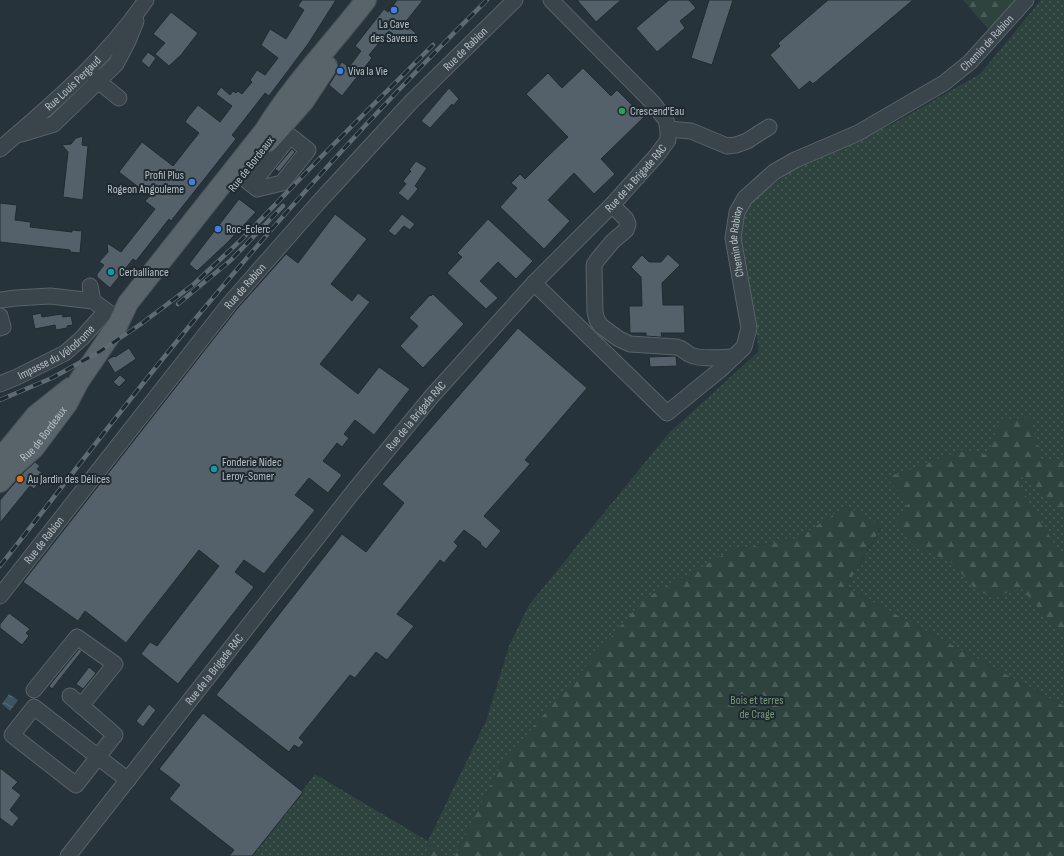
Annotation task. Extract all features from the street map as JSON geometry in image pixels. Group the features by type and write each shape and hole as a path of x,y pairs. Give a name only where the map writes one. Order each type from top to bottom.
{"main road":[{"name":"Rue de Bordeaux","path":"112,317 134,309 246,180 275,133 286,132 304,101 311,78 366,0"},
{"name":"Rue de Bordeaux","path":"0,482 16,464 26,449 45,434 67,404 112,317 128,304 265,130 279,107 311,78 324,70 379,0"},
{"name":"Rue de Bordeaux","path":"0,459 36,415 79,381"}],"street":[{"path":"134,309 148,287 373,0"},
{"name":"Rue de Rabion","path":"0,596 124,436 236,297 318,203 412,102 515,0"},
{"name":"Rue de la Brigade RAC","path":"68,856 353,492 432,396 534,283 612,205 657,155 668,140 666,120 653,103 551,0"},
{"name":"Chemin de Rabion","path":"534,283 667,413 720,370 744,347 749,328 733,238 737,212 744,198 774,172 795,160 858,133 944,82 970,62 1026,0"},
{"name":"Rue Louis Pergaud","path":"16,135 54,124 116,64 127,35 143,4"},
{"name":"Rue Louis Pergaud","path":"0,149 74,85 89,69 127,35"},
{"path":"89,69 98,81 119,98"},
{"path":"668,129 691,131 727,146 736,145 747,141 769,127"},
{"path":"246,180 257,189 282,183 308,150 286,132"},
{"path":"612,205 626,219 628,224 626,230 613,242 594,265 595,312 597,320 601,326 619,339 630,344 677,347 684,349 692,356 734,357"},
{"path":"90,286 93,301"},
{"path":"0,300 50,296 93,301 112,317"},
{"path":"0,316 3,327 0,328"},
{"name":"Impasse du Vélodrome","path":"0,384 65,353 82,338 112,317"},
{"path":"0,471 26,449 79,381"},
{"path":"34,690 77,637 115,664 81,706"},
{"path":"70,696 115,734 98,757 76,785 12,735 34,707 98,757 128,780"}],"green space":[{"path":"963,0 1018,0 990,31"},
{"path":"1041,0 1064,0 1064,706 846,587 882,527 846,506 797,539 732,550 502,763 455,856 445,856 428,842 426,856 253,856 315,774 428,841 486,721 509,646 529,605 668,434 759,351 741,236 746,212 754,200 800,165 889,126 980,74"},
{"path":"1030,417 1040,459 1064,463 1064,512 1025,476 1017,481 1064,560 1064,632 1054,626 1021,588 995,597 977,591 951,562 913,546 896,524 909,503 884,475 900,474 962,450 988,455 999,421"},
{"name":"Bois et terres de Crage","path":"846,506 882,526 846,587 1064,706 1064,856 455,856 502,763 644,599 732,550 797,539"},
{"path":"428,841 445,856 426,856"}],"water":[{"path":"9,694 18,700 10,711 2,704"}],"building":[{"path":"302,0 336,0 308,44 269,96 265,93 232,135 236,139 171,221 169,219 136,261 133,259 110,288 97,277 97,274 104,265 99,262 108,252 107,243 121,252 155,209 145,201 150,196 119,172 142,142 173,166 199,133 185,122 198,105 220,122 232,106 216,94 221,87 230,95 233,91 236,93 238,91 242,94 252,82 250,80 257,70 265,75 278,58 261,45 270,29 286,39 304,10 298,6"},
{"path":"397,0 423,0 404,24 416,33 407,45 389,31 369,55 372,58 342,96 329,85 337,72 338,67 342,62 349,67 361,51 355,46 384,9 388,12"},
{"path":"577,0 621,0 596,22"},
{"path":"669,0 689,0 696,8 680,21 685,28 657,52 636,28"},
{"path":"709,0 733,0 712,65 691,58"},
{"path":"828,0 913,0 813,84 810,81 799,90 770,55 780,46 778,43"},
{"path":"171,12 198,33 181,55 169,66 155,54 165,43 153,34"},
{"path":"148,52 156,58 149,68 141,61"},
{"path":"583,68 611,96 617,90 644,117 601,159 615,174 594,194 574,173 548,200 570,221 544,249 500,207 517,188 511,183 520,174 525,179 568,137 526,94 548,73 562,88"},
{"path":"449,88 459,99 453,106 452,104 430,128 421,121"},
{"path":"83,136 82,145 88,146 83,200 63,197 68,152 62,145 71,144 76,138"},
{"path":"292,149 295,152 279,172 275,169"},
{"path":"416,161 427,168 415,186 418,189 408,201 398,193 406,184 403,181 411,171 409,170"},
{"path":"239,199 256,212 228,242 197,271 189,264"},
{"path":"0,203 17,205 15,220 31,222 30,227 72,232 72,230 82,231 80,253 70,252 70,250 0,242"},
{"name":"Fonderie Nidec Leroy-Somer","path":"335,214 367,239 331,284 352,301 358,293 370,302 320,364 358,394 379,367 410,389 374,435 355,420 344,434 349,438 342,447 337,443 323,461 342,475 328,493 309,478 295,495 315,510 264,574 244,560 235,572 254,587 178,684 141,654 150,642 157,646 219,566 199,550 126,643 85,611 78,621 23,582 237,309 286,254 298,263"},
{"path":"402,214 415,224 410,230 404,226 395,236 388,231"},
{"path":"488,219 533,261 516,279 498,262 480,281 498,298 486,309 447,273 462,257 457,253"},
{"path":"668,254 680,265 662,283 663,305 684,305 685,333 661,333 662,337 659,337 646,336 646,333 630,333 629,306 642,306 641,277 631,267 642,255 649,262 661,262"},
{"path":"433,294 464,324 423,368 400,346 418,326 409,318 430,295 431,296"},
{"path":"41,313 42,317 62,314 63,317 71,316 73,325 56,330 55,325 35,329 32,315"},
{"path":"518,328 587,388 525,460 530,464 484,516 501,531 486,549 480,544 481,543 464,530 454,542 458,546 444,563 440,560 397,614 414,626 387,660 376,652 355,678 350,675 299,738 304,742 299,748 294,745 289,752 216,695 342,534 366,552 404,503 382,484"},
{"path":"129,348 136,359 115,373 107,360"},
{"path":"676,356 677,366 650,367 649,357"},
{"path":"120,375 126,380 119,387 113,382"},
{"path":"35,462 40,466 37,469 45,475 34,489 30,486 0,523 0,500 24,472"},
{"path":"9,613 30,629 26,633 29,636 22,645 0,628 0,624"},
{"path":"79,649 82,651 52,689 49,686"},
{"path":"89,667 96,673 83,689 76,684"},
{"path":"149,704 156,710 143,727 136,721"},
{"path":"203,713 303,792 252,856 229,856 234,850 169,799 180,785 159,769"},
{"path":"0,768 18,782 12,788 21,795 10,810 19,818 12,827 0,818"}],"railway":[{"path":"0,566 107,428 189,326 249,255 382,107 487,0"},
{"path":"0,400 52,378 99,352 141,324 194,284 242,239 322,156 433,45"},
{"path":"178,304 231,260 283,206"}],"place":[{"name":"La Cave des Saveurs","path":"394,10"},
{"name":"Viva la Vie","path":"340,71"},
{"name":"Crescend'Eau","path":"622,111"},
{"name":"Profil Plus Rogeon Angouleme","path":"192,182"},
{"name":"Roc-Eclerc","path":"218,229"},
{"name":"Cerballiance","path":"111,272"},
{"name":"Fonderie Nidec Leroy-Somer","path":"214,469"},
{"name":"Au Jardin des Délices","path":"20,479"}]}
